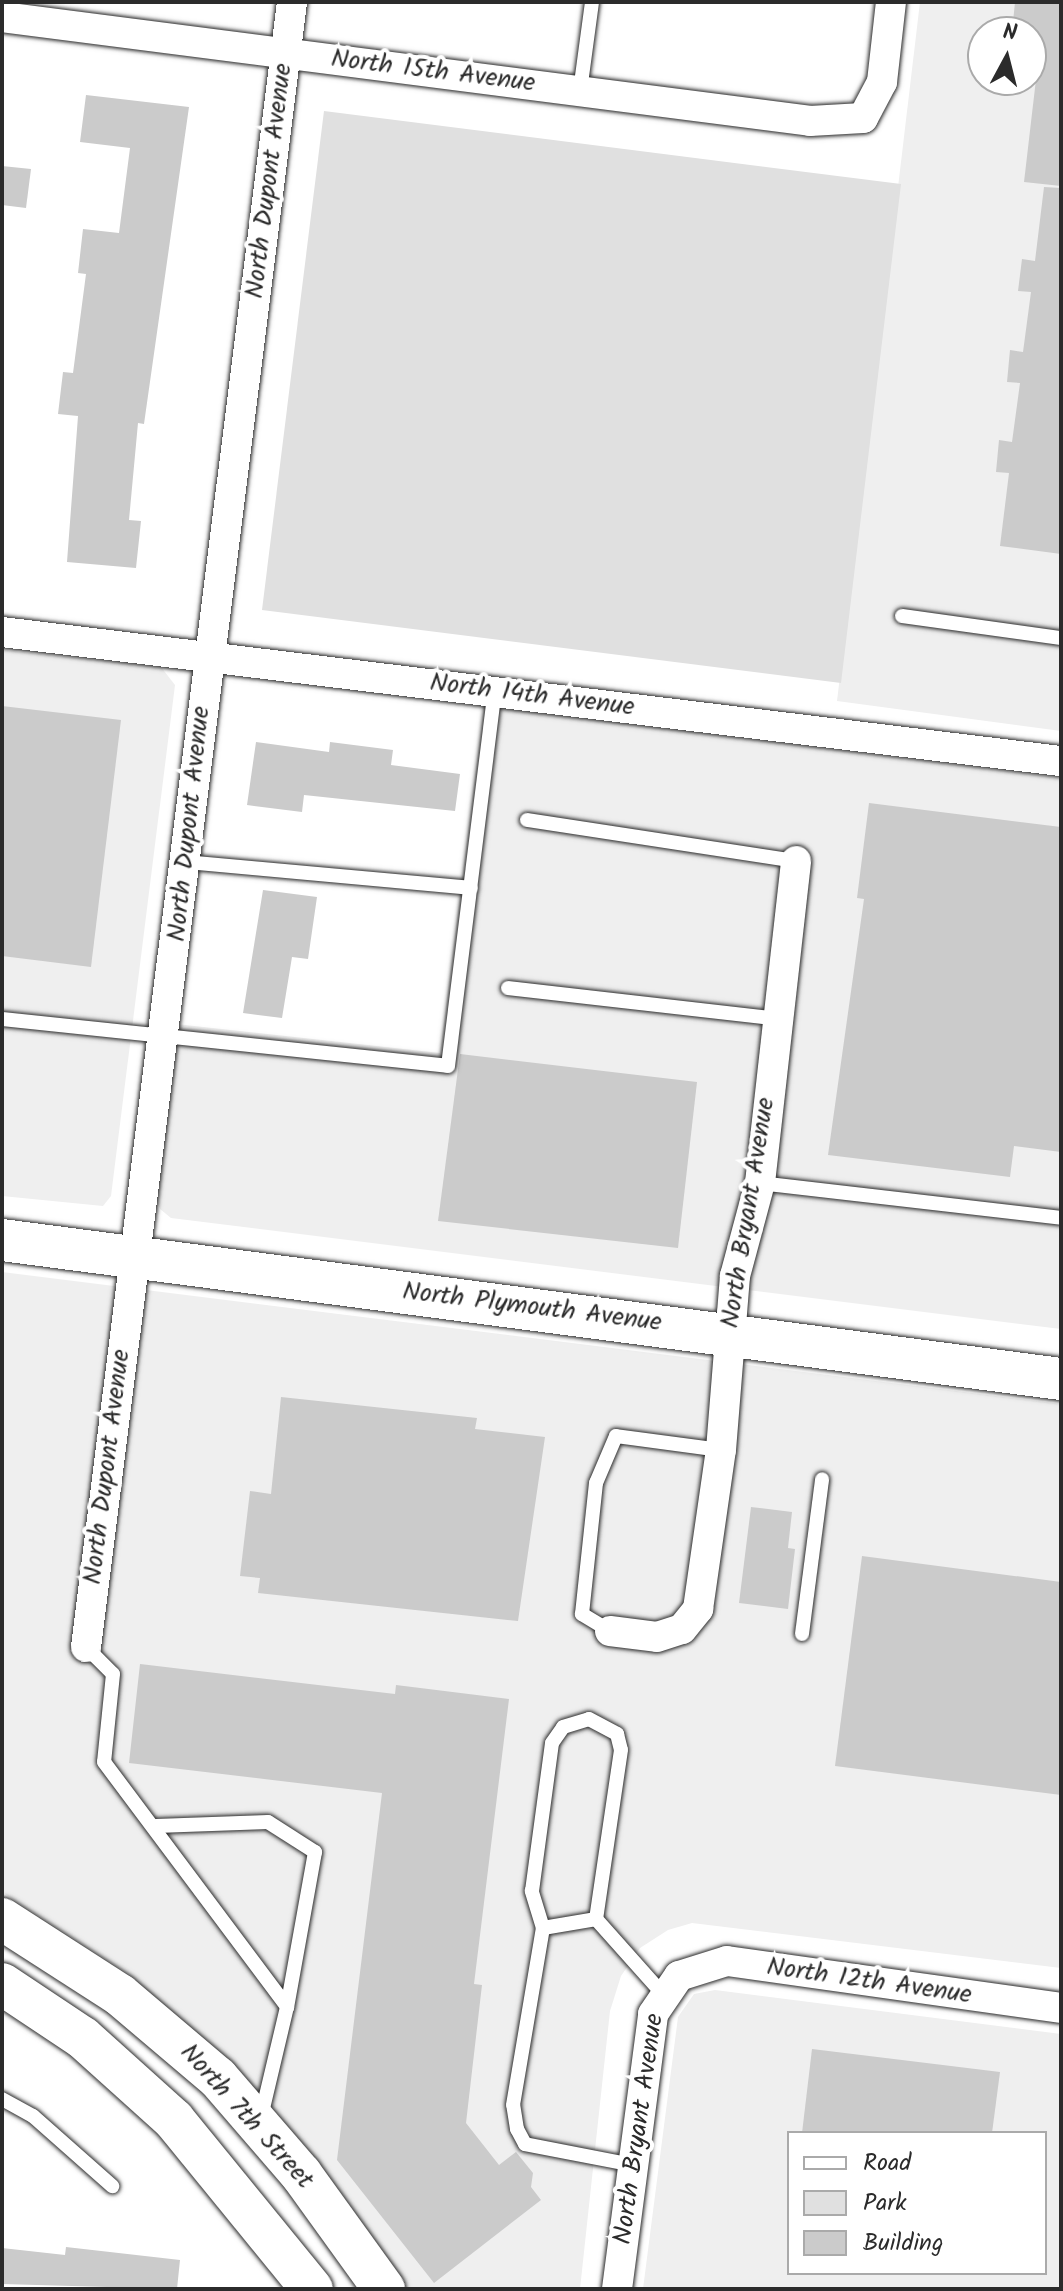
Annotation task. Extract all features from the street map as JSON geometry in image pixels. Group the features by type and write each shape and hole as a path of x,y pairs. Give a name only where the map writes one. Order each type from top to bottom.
{"main road":[{"name":"North Plymouth Avenue","path":"2,1240 729,1332 1061,1379"},
{"name":"North 7th Street","path":"2,1919 64,1956 172,2036 259,2125 384,2289"},
{"path":"2,1984 83,2038 174,2120 312,2289"}],"street":[{"name":"North Dupont Avenue","path":"86,1647 135,1259 167,1036 208,657 292,2"},
{"name":"North 15th Avenue","path":"2,17 810,121 863,118 882,82 891,2"},
{"name":"North 14th Avenue","path":"2,632 1061,761"},
{"name":"North Bryant Avenue","path":"610,1631 657,1637 682,1629 698,1609 721,1450 735,1276 760,1183 796,861"},
{"name":"North 12th Avenue","path":"671,1984 727,1961 1061,2008"},
{"name":"North Bryant Avenue","path":"617,2289 653,2014 671,1984"}],"lane":[{"path":"580,91 592,2"},
{"path":"902,616 1061,638"},
{"path":"2,1019 448,1066 495,691"},
{"path":"527,820 796,861"},
{"path":"186,862 471,888"},
{"path":"508,988 778,1019"},
{"path":"760,1183 1061,1218"},
{"path":"610,1631 582,1614 596,1483 616,1436 721,1450"},
{"path":"802,1634 822,1479"},
{"path":"86,1647 113,1674 104,1762 156,1826 287,2007"},
{"path":"596,1919 621,1750 617,1734 589,1719 563,1727 552,1743 532,1891 543,1928 513,2105 517,2129 525,2144 633,2165"},
{"path":"156,1826 268,1822 315,1852 287,2007 259,2125"},
{"path":"543,1928 596,1919"},
{"path":"596,1919 671,1984"},
{"path":"2,2099 33,2116 112,2186"}],"shaded area":[{"path":"920,2 1061,2 1061,731 837,701"},
{"path":"2,650 161,667 175,685 111,1196 103,1206 2,1196"},
{"path":"484,706 1061,778 1061,1329 171,1218 160,1209 154,1196 176,1024 440,1053"},
{"path":"2,1272 1061,1404 1061,1968 692,1923 668,1930 640,1948 621,1976 610,2011 580,2289 405,2289 296,2139 222,2056 129,1974 2,1892"},
{"path":"715,1990 1061,2034 1061,2289 643,2289 678,2017 694,1994"}],"green space":[{"path":"324,111 901,184 841,683 262,610"}],"building":[{"path":"1015,2 1061,2 1061,186 1024,182 1034,96 1047,96 1047,16 1014,16"},
{"path":"86,95 189,107 144,424 138,423 129,520 141,521 136,568 67,562 78,416 58,414 63,372 73,373 86,274 78,273 83,229 119,233 130,148 80,142"},
{"path":"2,166 31,169 26,208 2,205"},
{"path":"1044,187 1061,188 1061,554 1000,546 1009,473 996,472 999,440 1012,442 1020,383 1007,382 1010,350 1023,352 1031,292 1018,291 1022,259 1035,261"},
{"path":"2,706 121,720 91,967 2,956"},
{"path":"256,742 329,752 330,742 393,750 391,765 460,774 455,811 304,795 302,812 247,805"},
{"path":"869,803 1061,827 1061,1152 1014,1146 1010,1177 828,1155 864,899 857,898"},
{"path":"263,890 317,897 308,959 292,957 282,1018 243,1013"},
{"path":"460,1054 697,1082 678,1248 438,1221"},
{"path":"281,1397 477,1418 475,1429 545,1437 518,1621 258,1593 260,1578 240,1576 250,1491 271,1494"},
{"path":"751,1507 792,1512 788,1548 795,1549 788,1609 739,1603"},
{"path":"862,1556 1061,1582 1061,1795 835,1766"},
{"path":"140,1664 395,1694 396,1685 509,1699 474,1984 482,1985 466,2123 499,2165 516,2152 533,2173 531,2187 541,2200 434,2283 337,2160 382,1793 129,1763"},
{"path":"812,2049 1000,2072 992,2131 802,2131"},
{"path":"66,2247 180,2260 177,2289 2,2284 2,2248 65,2255"}]}
